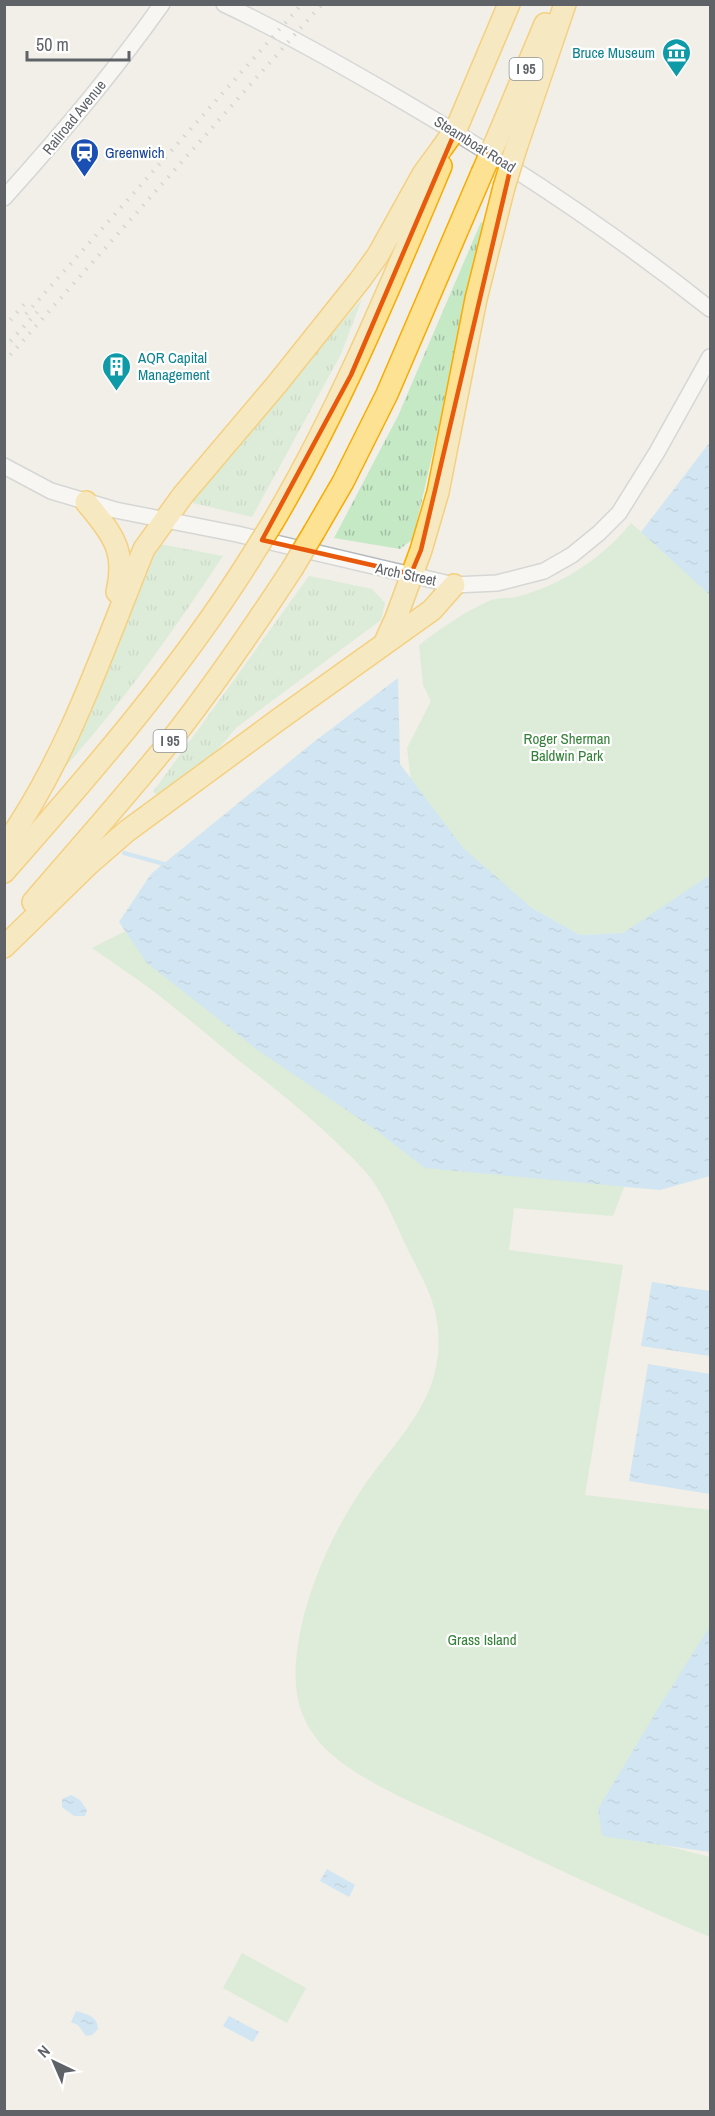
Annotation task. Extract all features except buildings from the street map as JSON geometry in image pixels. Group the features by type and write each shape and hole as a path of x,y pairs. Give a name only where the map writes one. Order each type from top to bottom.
{"highway":[{"name":"I 95","path":"4,872 168,678 203,630 273,522 351,375 444,150 460,120 509,4"},
{"name":"I 95","path":"39,904 179,730 238,651 315,532 387,394 553,4"},
{"path":"384,643 396,618 421,550 438,492 478,290 504,187 565,4"},
{"path":"4,847 28,813 54,765 144,549 164,519 306,349 360,280 378,255 423,174 444,150"},
{"path":"86,502 115,539 121,566 114,609 94,672"},
{"path":"7,938 39,904 127,831 432,610 454,585"}],"main road":[{"name":"Railroad Avenue","path":"4,198 120,60 162,4"},
{"name":"Steamboat Road","path":"224,4 288,35 431,117 537,182 615,235 711,309"},
{"name":"Arch Street","path":"4,466 51,491 86,502 237,534 454,585 497,583 544,571 572,555 599,533 618,513 657,452 711,357"}],"highlighted area":[{"path":"455,132 511,166 421,550 411,574 262,540 351,375"}],"green space":[{"path":"481,222 485,224 413,539 400,549 334,538 398,416"},
{"path":"362,299 341,354 252,517 193,503 193,495"},
{"name":"Roger Sherman Baldwin Park","path":"631,523 710,592 710,878 623,933 580,935 532,908 463,849 411,781 407,748 431,701 423,685 419,645 452,621 489,601 532,592 549,586 580,569 607,548"},
{"path":"159,544 223,556 144,669 102,724 57,776 151,551"},
{"path":"309,576 372,589 385,603 381,620 237,727 210,758 159,796 153,792"},
{"name":"Grass Island","path":"133,927 626,1182 613,1216 514,1208 509,1250 623,1265 585,1495 710,1510 710,1627 620,1834 710,1857 710,1937 390,1792 330,1753 309,1727 299,1705 296,1681 298,1644 307,1604 321,1565 349,1509 402,1436 425,1399 438,1355 437,1319 427,1288 389,1210 376,1186 361,1166 287,1098 156,993 92,948"},
{"path":"242,1953 306,1988 287,2023 223,1988"}],"water":[{"path":"710,442 710,595 641,532"},
{"path":"398,678 400,764 463,848 532,908 580,935 623,933 710,875 710,1176 660,1190 425,1168 376,1130 259,1051 147,963 119,922 151,874 310,745"},
{"path":"652,1282 710,1291 710,1356 641,1346"},
{"path":"648,1364 710,1374 710,1494 629,1481"},
{"path":"710,1626 710,1852 602,1836 598,1809"},
{"path":"71,1795 80,1800 87,1810 85,1816 74,1816 62,1807 62,1799"},
{"path":"327,1869 355,1885 349,1897 320,1881"},
{"path":"76,2011 91,2016 96,2021 98,2029 92,2035 86,2036 78,2025 71,2022"},
{"path":"229,2016 259,2032 253,2042 223,2026"}],"waterway":[{"path":"124,853 164,864"}],"railway":[{"path":"26,314 302,4"},
{"path":"4,362 322,4"},
{"path":"4,327 28,300"},
{"path":"4,348 40,309"}],"place":[{"name":"Bruce Museum","path":"676,78"},
{"name":"Greenwich","path":"84,178"},
{"name":"AQR Capital Management","path":"117,392"}]}
